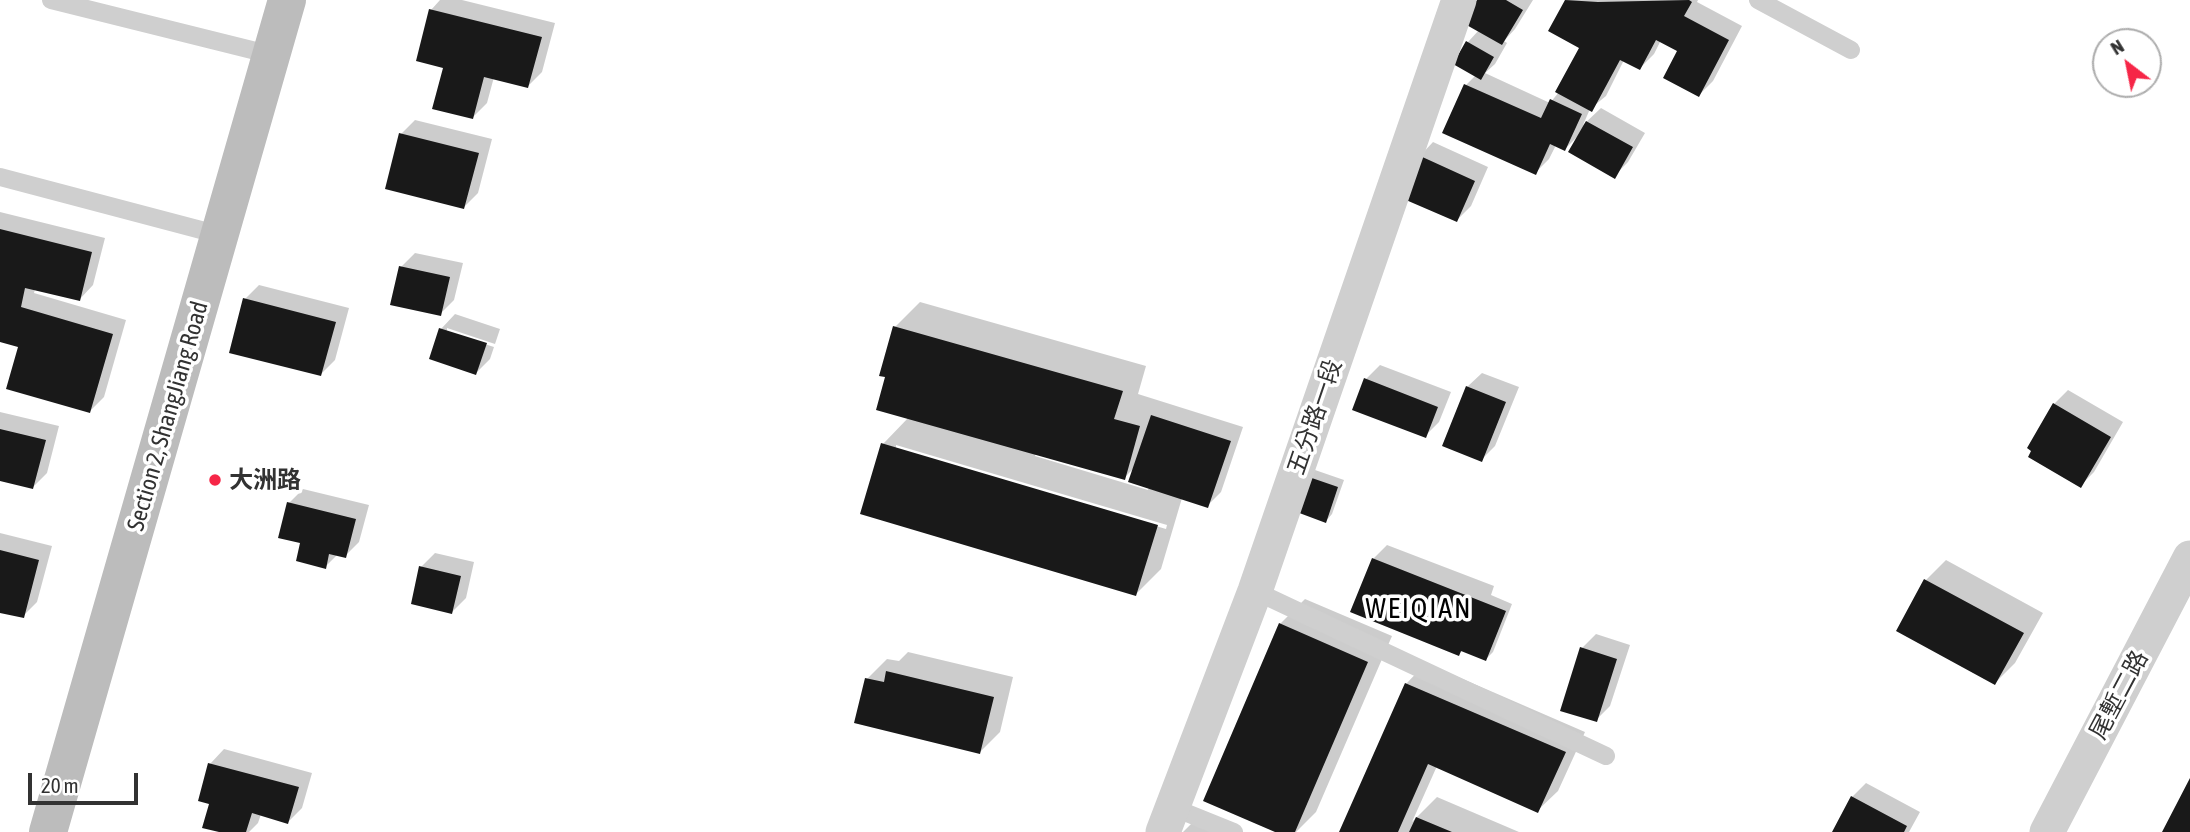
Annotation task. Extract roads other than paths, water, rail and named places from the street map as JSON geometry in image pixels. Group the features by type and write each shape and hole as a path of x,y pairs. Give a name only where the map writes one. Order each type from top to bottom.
{"main road":[{"name":"Section 2, ShangJiang Road","path":"48,832 287,0"}],"street":[{"name":"五分路一段","path":"1167,820 1255,591 1460,0"},
{"name":"尾塹二路","path":"2047,832 2190,558"}],"lane":[{"path":"51,0 272,55"},
{"path":"1758,0 1851,50"},
{"path":"0,177 220,235"},
{"path":"1255,591 1606,756"},
{"path":"1167,820 1234,832"}],"place":[{"name":"大洲路","path":"215,480"}],"district":[{"name":"WEIQIAN","path":"1419,609"}]}
